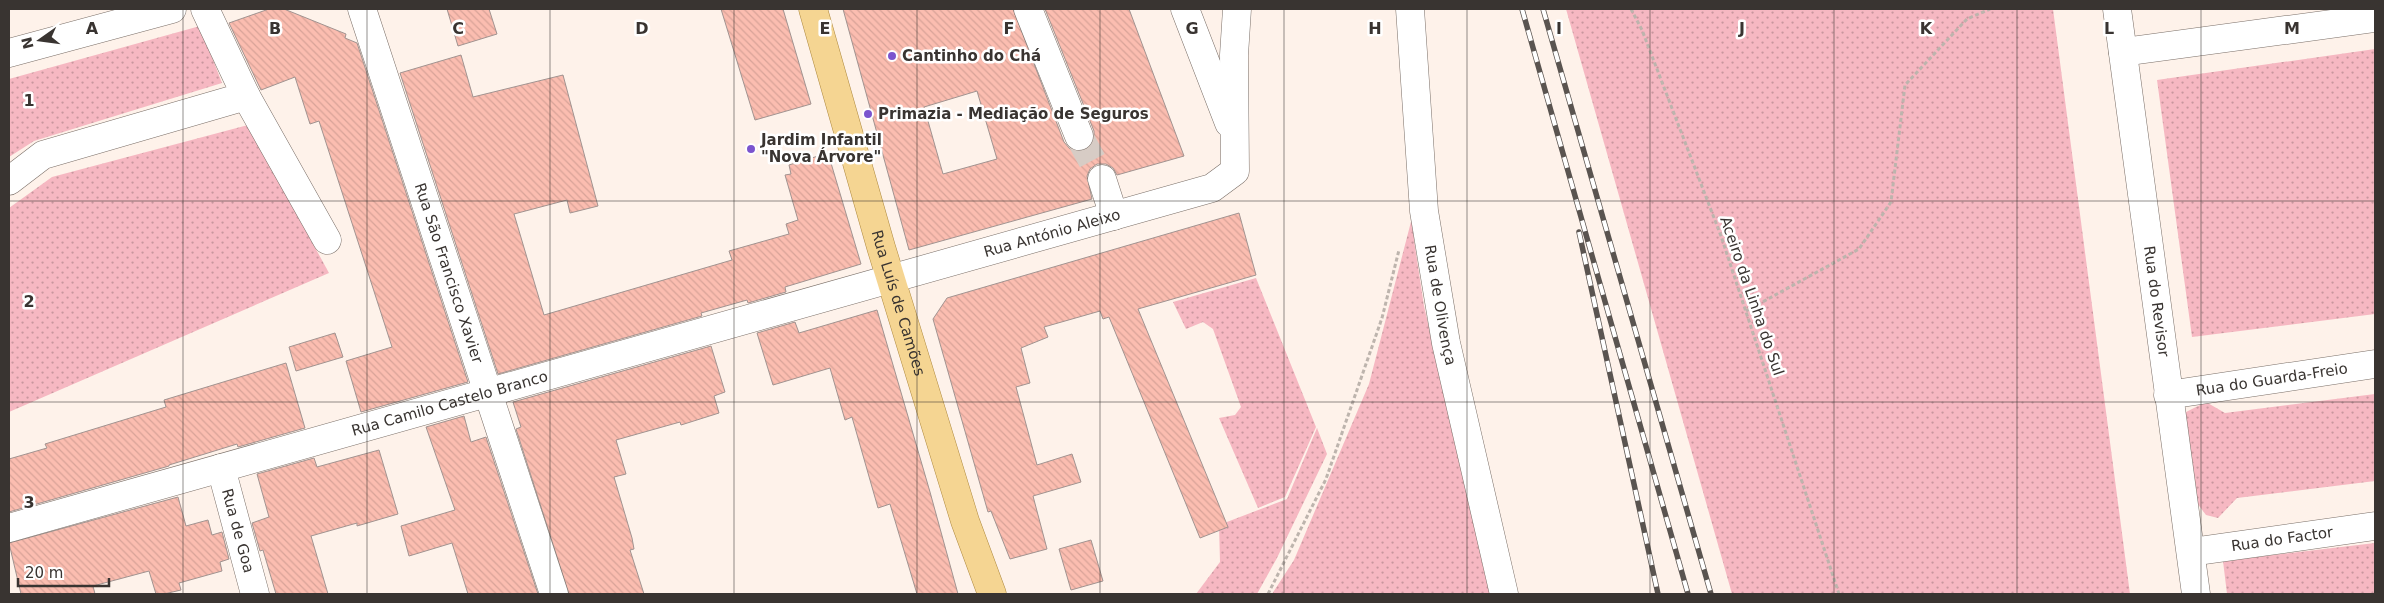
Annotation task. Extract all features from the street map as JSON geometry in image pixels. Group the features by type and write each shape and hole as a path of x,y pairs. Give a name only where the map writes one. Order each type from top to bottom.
{"main road":[{"name":"Rua Luís de Camões","path":"812,9 965,521 992,594"}],"street":[{"path":"9,53 172,9"},
{"path":"205,9 246,96 327,240"},
{"name":"Rua São Francisco Xavier","path":"362,9 554,594"},
{"path":"1028,9 1079,136"},
{"path":"1185,9 1234,138"},
{"path":"1234,138 1237,9"},
{"name":"Rua de Olivença","path":"1410,9 1424,211 1446,343 1504,594"},
{"name":"Rua do Revisor","path":"2118,9 2196,594"},
{"path":"2123,52 2375,18"},
{"path":"9,182 44,155 246,96"},
{"name":"Rua António Aleixo","path":"891,278 1212,188 1234,171 1234,138"},
{"path":"1102,179 1114,216"},
{"name":"Rua Camilo Castelo Branco","path":"9,528 891,278"},
{"name":"Rua do Guarda-Freio","path":"2168,395 2375,364"},
{"name":"Rua de Goa","path":"220,468 255,594"},
{"name":"Rua do Factor","path":"2191,552 2375,526"}],"path":[{"name":"Aceiro da Linha do Sul","path":"1631,9 1642,30 1721,236 1839,594"},
{"path":"1746,312 1859,249 1891,202 1905,85 1967,19 1990,9"},
{"path":"1268,594 1326,479 1382,318 1400,248"}],"shaded area":[{"path":"1566,9 2053,9 2130,594 1732,594"},
{"path":"200,26 222,83 34,141 9,157 9,79"},
{"path":"2375,49 2375,314 2192,337 2157,80"},
{"path":"248,125 329,273 9,412 9,208 52,177"},
{"path":"1413,214 1414,240 1424,306 1491,594 1272,594 1294,560 1369,384"},
{"path":"1256,278 1316,427 1285,497 1258,508 1219,418 1235,415 1241,407 1213,329 1203,322 1186,329 1173,302"},
{"path":"2375,394 2375,481 2237,498 2218,518 2206,515 2194,499 2186,412 2206,402 2225,413"},
{"path":"1317,428 1327,454 1277,558 1257,594 1196,594 1220,562 1219,525 1287,499"},
{"path":"2375,543 2375,594 2227,594 2223,561"}],"building":[{"path":"269,9 284,9 346,34 345,38 357,43 468,382 361,412 346,361 392,347 319,121 310,124 295,77 261,90 229,23"},
{"path":"447,9 489,9 497,34 458,46"},
{"path":"721,9 783,9 811,104 755,120"},
{"path":"843,9 1013,9 1064,142 1070,149 1077,151 1085,150 1092,145 1094,131 1045,9 1129,9 1184,156 1117,175 1113,168 1106,164 1097,164 1090,169 1087,176 1092,199 909,250","holes":["977,91 997,159 943,174 924,107"]},
{"path":"461,55 473,97 563,75 598,206 570,213 567,200 514,214 544,315 732,260 729,251 789,234 786,224 798,220 785,175 791,174 789,165 828,153 861,264 785,287 786,292 748,303 747,300 701,313 702,316 498,374 400,73"},
{"path":"1239,213 1256,275 1138,309 1228,527 1200,538 1109,317 1103,319 1100,311 1044,327 1048,337 1021,348 1030,383 1016,387 1037,465 1072,454 1081,482 1033,496 1047,549 1010,559 991,511 988,512 933,319 947,298"},
{"path":"877,310 958,594 917,594 890,504 878,508 852,417 845,420 830,368 773,385 757,333 795,322 799,333"},
{"path":"335,333 343,357 296,371 289,347"},
{"path":"711,346 725,392 714,396 719,413 681,425 680,422 616,440 626,474 614,477 632,538 634,549 630,550 644,594 569,594 516,429 521,427 513,402"},
{"path":"286,363 305,428 238,447 237,444 169,466 9,512 9,459 47,448 45,444 166,407 164,400"},
{"path":"464,416 471,442 486,437 538,594 468,594 452,543 409,556 401,526 455,510 426,427"},
{"path":"379,450 398,514 357,526 357,523 311,536 328,594 276,594 263,550 260,551 252,523 269,517 257,474 314,458 317,467"},
{"path":"178,497 186,526 208,520 212,535 222,532 229,559 220,562 222,571 179,583 181,590 164,594 156,594 149,571 93,586 95,594 21,594 9,543"},
{"path":"1091,540 1103,581 1071,590 1059,549"}],"tunnel":[{"path":"1079,136 1102,179"}],"railway":[{"path":"1522,9 1688,594"},
{"path":"1543,9 1711,594"},
{"path":"1579,232 1658,594"}],"place":[{"name":"Cantinho do Chá","path":"892,56"},
{"name":"Primazia - Mediação de Seguros","path":"868,114"},
{"name":"Jardim Infantil \"Nova Árvore\"","path":"751,149"}]}
